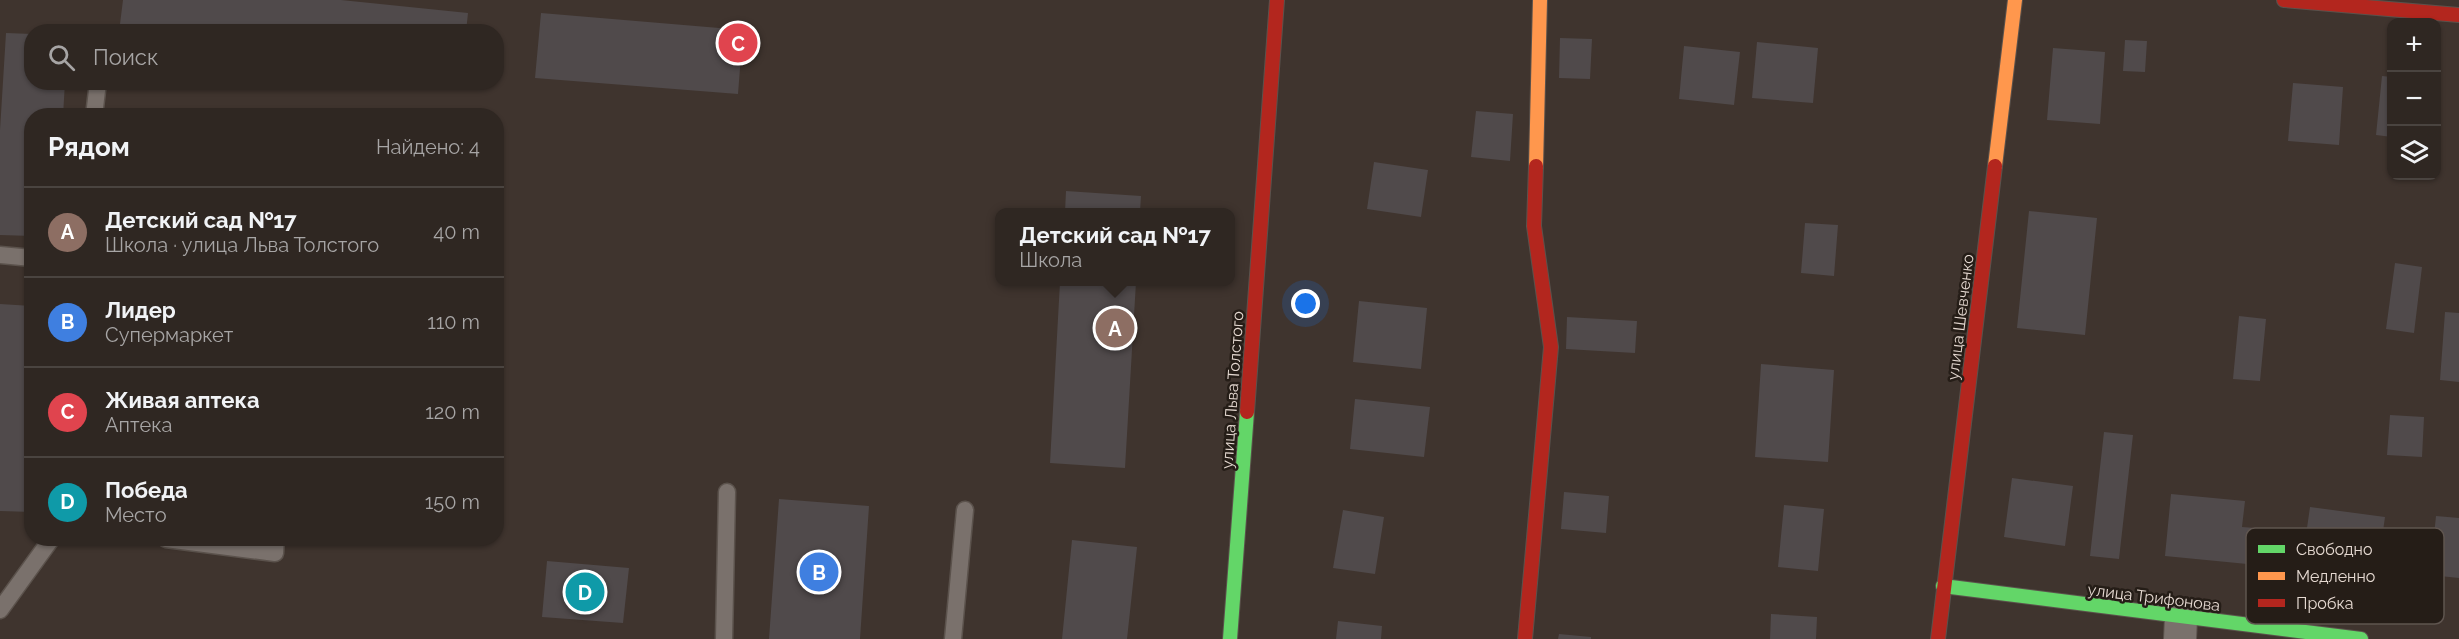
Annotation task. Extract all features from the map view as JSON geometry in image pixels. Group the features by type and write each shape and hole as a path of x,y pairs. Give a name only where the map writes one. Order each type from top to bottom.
{"street":[{"name":"улица Льва Толстого","path":"1230,639 1277,0"},
{"path":"1524,639 1551,347 1534,226 1540,0"},
{"name":"улица Шевченко","path":"1938,639 2015,0"},
{"path":"2284,0 2459,15"},
{"name":"улица Трифонова","path":"1944,586 2181,628 2361,639"}],"lane":[{"path":"95,108 97,90"},
{"path":"0,255 24,257"},
{"path":"724,639 727,492"},
{"path":"953,639 965,510"},
{"path":"0,610 46,546"},
{"path":"220,546 275,553 275,546"}],"building":[{"path":"123,0 341,0 468,13 467,24 120,24"},
{"path":"541,13 743,30 738,94 535,78"},
{"path":"6,33 24,34 24,90 65,90 63,108 24,108 24,236 0,235 0,130"},
{"path":"1560,38 1592,39 1590,79 1559,78"},
{"path":"2125,40 2147,41 2145,72 2123,71"},
{"path":"1757,42 1818,48 1813,103 1752,98"},
{"path":"1684,46 1740,52 1734,105 1679,99"},
{"path":"2053,48 2105,52 2100,124 2047,120"},
{"path":"2382,76 2387,76 2387,136 2376,135"},
{"path":"2293,83 2343,87 2339,145 2288,141"},
{"path":"1476,111 1513,114 1510,161 1471,157"},
{"path":"1374,162 1428,170 1421,217 1367,209"},
{"path":"1066,191 1141,196 1140,208 1065,208"},
{"path":"2029,211 2097,218 2085,335 2017,328"},
{"path":"1805,223 1838,225 1834,276 1801,273"},
{"path":"2395,263 2422,267 2414,333 2386,329"},
{"path":"1060,286 1136,286 1125,468 1050,463"},
{"path":"1359,301 1427,308 1421,369 1353,362"},
{"path":"0,304 24,306 24,512 0,511"},
{"path":"2445,312 2459,313 2459,382 2440,380"},
{"path":"2239,316 2266,319 2260,381 2233,379"},
{"path":"1567,317 1637,321 1635,353 1566,349"},
{"path":"1761,364 1834,370 1828,462 1755,457"},
{"path":"1355,399 1430,407 1424,457 1350,449"},
{"path":"2390,415 2424,417 2422,457 2387,455"},
{"path":"2104,432 2133,435 2119,559 2090,556"},
{"path":"2012,478 2073,486 2065,546 2004,537"},
{"path":"1564,492 1609,496 1606,533 1561,529"},
{"path":"2171,494 2245,501 2242,527 2255,528 2246,528 2246,564 2165,556"},
{"path":"779,499 869,506 860,639 769,639"},
{"path":"1784,505 1824,509 1818,571 1778,567"},
{"path":"2310,507 2385,517 2383,528 2307,528"},
{"path":"1343,510 1384,517 1375,574 1333,568"},
{"path":"2436,516 2459,518 2459,578 2444,576 2444,528 2435,528"},
{"path":"1072,540 1137,547 1127,639 1062,639"},
{"path":"547,561 629,568 623,623 542,617"},
{"path":"1771,614 1817,617 1816,639 1770,639"},
{"path":"1338,621 1382,626 1381,639 1336,639"},
{"path":"1559,634 1591,637 1591,639 1558,639"}],"traffic: fast":[{"path":"1230,639 1247,412"},
{"path":"1943,586 2361,639"}],"traffic: slow":[{"path":"1536,166 1540,0"},
{"path":"1995,166 2015,0"}],"traffic: jam":[{"path":"1247,412 1277,0"},
{"path":"2284,0 2459,15"},
{"path":"1525,639 1551,347 1534,226 1536,166"},
{"path":"1938,639 1995,166"}],"place":[{"name":"Живая аптека","path":"738,43"},
{"name":"Детский сад №17","path":"1115,328"},
{"name":"Лидер","path":"819,572"},
{"name":"Победа","path":"585,592"}]}
